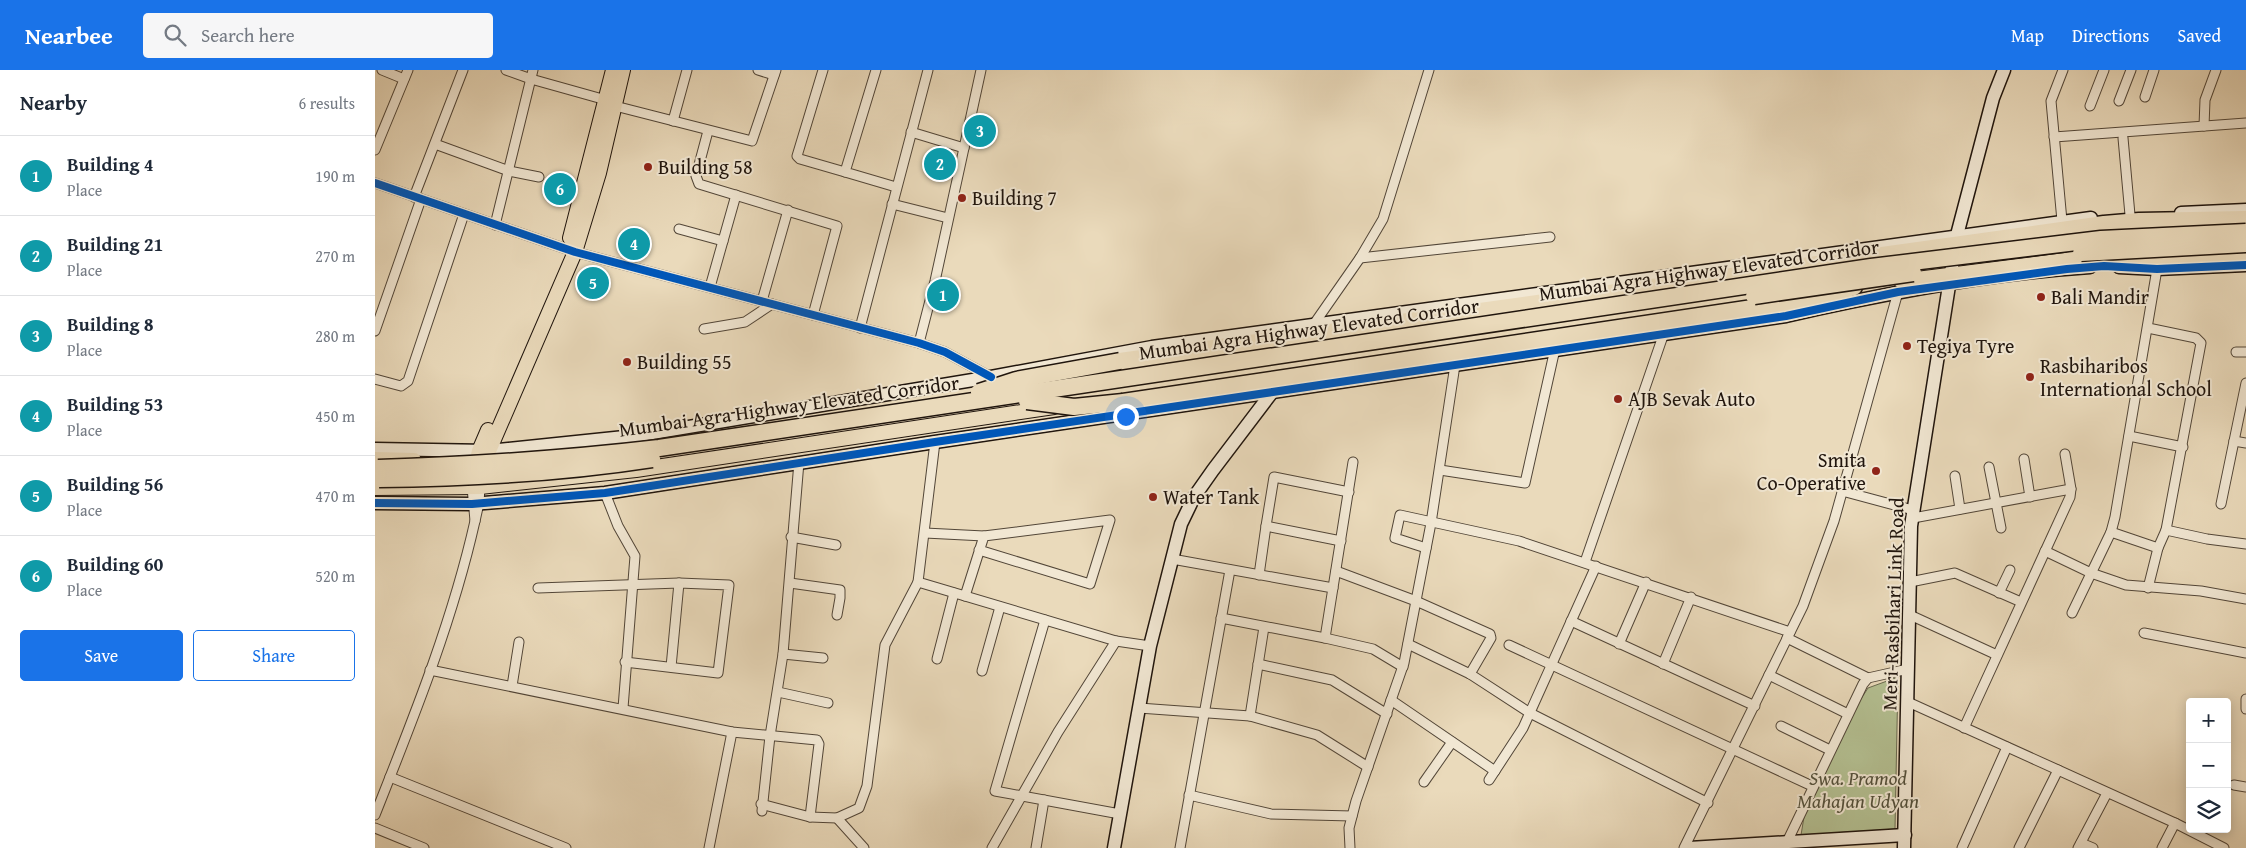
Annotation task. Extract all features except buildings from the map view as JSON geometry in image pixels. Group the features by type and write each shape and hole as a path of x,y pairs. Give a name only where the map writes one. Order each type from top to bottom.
{"highway":[{"path":"965,402 981,391 1016,380 1120,361 1955,244 2139,221 2246,219"},
{"name":"Mumbai Agra Highway Elevated Corridor","path":"376,474 584,457 659,448 1871,267 2101,239 2246,232"},
{"name":"Mumbai Agra Highway Elevated Corridor","path":"376,474 469,477 616,465 1027,401 1941,268 2101,250 2246,244"},
{"path":"2070,260 2104,261 2246,256"},
{"path":"1027,401 1074,407 1123,402 1813,300 1854,287"}],"main road":[{"path":"476,487 482,455 571,250 599,173 613,70"},
{"path":"610,103 623,70"},
{"path":"376,474 482,455 645,444 1955,244 2099,233 2246,226"},
{"path":"376,474 476,487 636,470 1854,287 1950,279 2104,255 2246,248"}],"street":[{"path":"375,150 406,74 382,70"},
{"path":"375,331 435,144 463,70"},
{"path":"506,70 532,75 610,103 708,131 751,141 775,73 757,70"},
{"path":"673,121 687,70"},
{"path":"823,70 797,156 800,159 896,187"},
{"path":"845,172 876,70"},
{"path":"860,328 928,70"},
{"path":"919,342 981,70"},
{"path":"1315,324 1360,258 1383,219 1429,70"},
{"name":"Meri-Rasbihari Link Road","path":"1905,842 1913,514 1955,244 1993,98 2004,70"},
{"path":"2062,221 2051,101 2063,70"},
{"path":"2090,106 2104,70"},
{"path":"2119,101 2131,70"},
{"path":"2145,96 2154,70"},
{"path":"2204,126 2205,100 2216,70"},
{"path":"495,225 532,75"},
{"path":"2054,137 2246,123"},
{"path":"708,131 696,180 699,184 834,224 837,227 813,315"},
{"path":"911,132 964,148"},
{"path":"2123,138 2130,215"},
{"path":"435,144 509,171 539,177"},
{"path":"375,184 571,250 860,328 919,342 945,352 991,377"},
{"path":"710,287 736,195"},
{"path":"892,204 948,218"},
{"path":"762,301 788,210"},
{"path":"375,449 482,455 634,436 991,377 1152,347 1315,324 1955,244 2062,221 2130,215 2246,210"},
{"path":"375,379 401,386 408,381 464,214"},
{"path":"679,229 723,241"},
{"path":"1360,258 1551,237"},
{"path":"375,503 476,504 605,493 799,462 1786,316 1950,279 2104,266 2157,269 2246,265"},
{"path":"2072,613 2111,532 2115,517 2157,269"},
{"path":"1684,848 1708,803 1803,606 1842,491 1897,292"},
{"path":"704,329 745,322 773,304"},
{"path":"2148,328 2196,338 2201,343 2166,530 2158,548 2148,588"},
{"path":"1585,562 1664,333"},
{"path":"1440,470 1525,483 1555,349"},
{"path":"2236,352 2246,352"},
{"path":"1350,848 1349,828 1352,816 1403,667 1408,644 1440,470 1455,365"},
{"path":"2221,504 2246,383"},
{"path":"1115,848 1150,646 1181,524 1194,497 1273,392"},
{"path":"2129,436 2183,447"},
{"path":"2234,441 2246,443"},
{"path":"799,462 779,692 770,736 762,807 809,817 837,818 859,808 867,786 885,645 919,582 935,442"},
{"path":"1964,728 2068,501 2071,489 2065,454"},
{"path":"2024,459 2030,497"},
{"path":"1325,638 1353,462"},
{"path":"1989,467 2001,528"},
{"path":"1955,476 1960,510"},
{"path":"1259,575 1274,477 1349,492"},
{"path":"375,815 442,642 475,521 476,487"},
{"path":"1842,491 1913,514 1960,510 2071,489"},
{"path":"605,493 618,526 635,556 625,662 623,708"},
{"path":"1426,548 1395,538 1400,515 1519,541 1691,597 1789,635 1868,678 1908,669"},
{"path":"925,533 984,536 1110,520 1090,584 979,550"},
{"path":"1266,526 1341,541"},
{"path":"2166,530 2246,544"},
{"path":"2111,532 2158,548"},
{"path":"965,596 984,536"},
{"path":"791,537 836,545"},
{"path":"2045,551 2091,573 2126,585 2201,591 2246,599"},
{"path":"1171,559 1333,588"},
{"path":"1489,780 1523,728 1596,566"},
{"path":"1179,848 1230,570"},
{"path":"1999,593 2010,570"},
{"path":"1336,572 1416,601 1490,634 1491,638 1469,674"},
{"path":"1910,582 1955,573 2021,602"},
{"path":"671,667 679,582"},
{"path":"538,588 679,582 729,585 717,673 625,662"},
{"path":"790,582 839,590 841,598 837,615"},
{"path":"919,582 1116,641 1150,646"},
{"path":"1619,644 1646,582"},
{"path":"937,659 954,593"},
{"path":"1663,664 1691,597"},
{"path":"982,671 1000,606"},
{"path":"1910,615 1997,655"},
{"path":"1221,618 1373,649 1403,667"},
{"path":"1045,620 995,791 1120,814"},
{"path":"1571,621 1755,706"},
{"path":"1250,716 1264,627"},
{"path":"2144,633 2246,653"},
{"path":"992,848 1021,796 1116,641"},
{"path":"512,686 519,642"},
{"path":"1408,644 1469,674 1530,713 1708,803"},
{"path":"1509,645 1812,786"},
{"path":"783,654 823,658"},
{"path":"1258,664 1332,680 1387,714"},
{"path":"430,670 623,708 651,716 732,732 815,740 819,742 809,817"},
{"path":"1769,675 1848,714"},
{"path":"1784,844 1848,714 1868,678"},
{"path":"779,692 828,703"},
{"path":"2246,699 2246,709"},
{"path":"1391,700 1495,771"},
{"path":"1907,702 2175,823 2224,848"},
{"path":"1139,708 1250,716 1317,735 1368,767"},
{"path":"1781,726 1830,750"},
{"path":"709,848 732,732"},
{"path":"1424,782 1452,742"},
{"path":"1962,848 2007,748"},
{"path":"2019,848 2058,770"},
{"path":"390,777 566,848"},
{"path":"2233,785 2246,787"},
{"path":"2093,848 2080,845 2107,792"},
{"path":"1189,795 1271,814 1352,816"},
{"path":"1036,848 1044,800"},
{"path":"837,818 856,844 864,848"},
{"path":"2162,848 2175,823"},
{"path":"375,828 424,848"},
{"path":"1689,848 1905,842"}],"green space":[{"name":"Swa. Pramod Mahajan Udyan","path":"1898,677 1895,829 1801,835 1804,817 1852,713 1868,688"}],"cycle path":[{"path":"375,183 575,252 919,343 945,352 991,377"},
{"path":"375,503 472,504 605,493 935,442 1786,316 1898,292 2067,269 2104,266 2157,269 2246,265"}],"place":[{"name":"Building 8","path":"980,131"},
{"name":"Building 21","path":"940,164"},
{"name":"Building 58","path":"648,167"},
{"name":"Building 60","path":"560,189"},
{"name":"Building 7","path":"962,198"},
{"name":"Building 53","path":"634,244"},
{"name":"Building 56","path":"593,283"},
{"name":"Building 4","path":"943,295"},
{"name":"Bali Mandir","path":"2041,297"},
{"name":"Tegiya Tyre","path":"1907,346"},
{"name":"Building 55","path":"627,362"},
{"name":"Rasbiharibos International School","path":"2030,377"},
{"name":"AJB Sevak Auto","path":"1618,399"},
{"name":"Smita Co-Operative","path":"1876,471"},
{"name":"Water Tank","path":"1153,497"}]}
